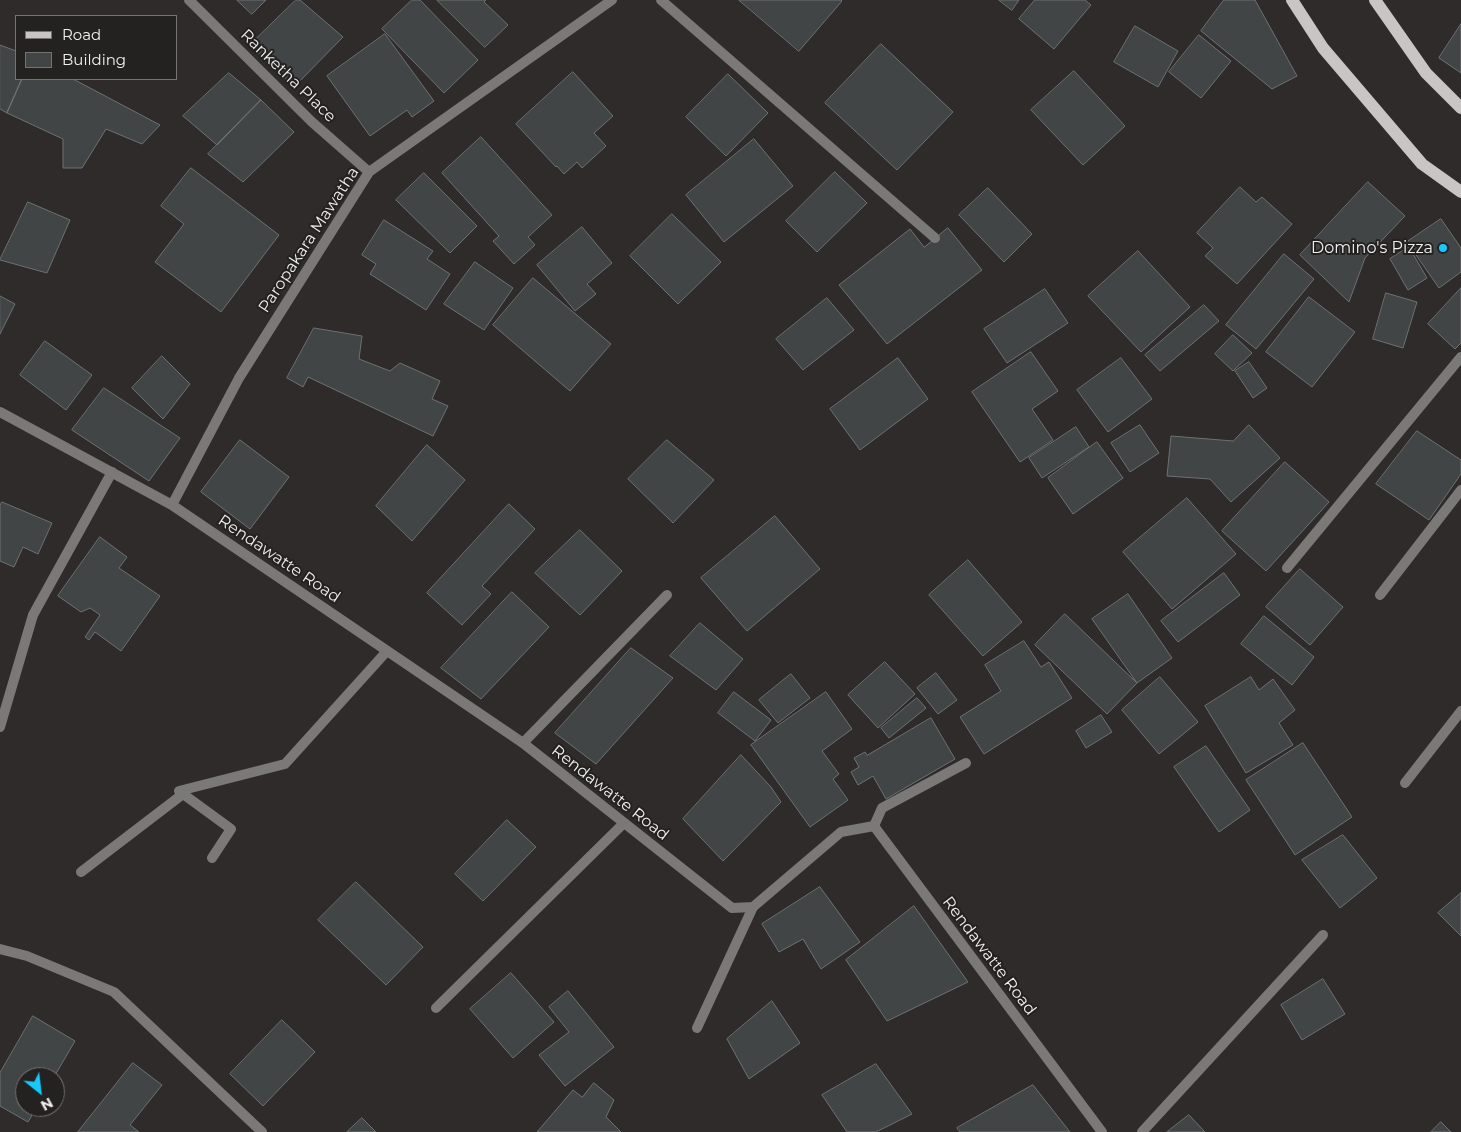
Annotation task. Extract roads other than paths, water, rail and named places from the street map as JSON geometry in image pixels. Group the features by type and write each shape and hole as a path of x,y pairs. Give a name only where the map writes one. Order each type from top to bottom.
{"main road":[{"path":"1292,0 1323,48 1422,164 1461,192"},
{"path":"1375,0 1426,73 1461,108"}],"street":[{"name":"Ranketha Place","path":"189,0 312,122 369,172"},
{"name":"Paropakara Mawatha","path":"172,504 239,378 369,172 612,0"},
{"path":"661,0 935,238"},
{"path":"1286,568 1461,358"},
{"name":"Rendawatte Road","path":"0,412 172,504 523,743 732,908 753,907"},
{"path":"0,727 33,615 112,472"},
{"path":"1380,595 1461,490"},
{"path":"523,743 667,595"},
{"path":"212,858 232,829 179,791 285,764 387,651"},
{"path":"1405,782 1461,711"},
{"path":"697,1028 753,907 841,832 874,826 882,808 966,763"},
{"path":"81,872 183,794"},
{"path":"436,1008 624,823"},
{"name":"Rendawatte Road","path":"874,826 1102,1132"},
{"path":"1142,1132 1323,936"},
{"path":"0,949 27,956 114,992 262,1132"}],"place":[{"name":"Domino's Pizza","path":"1443,248"}]}
